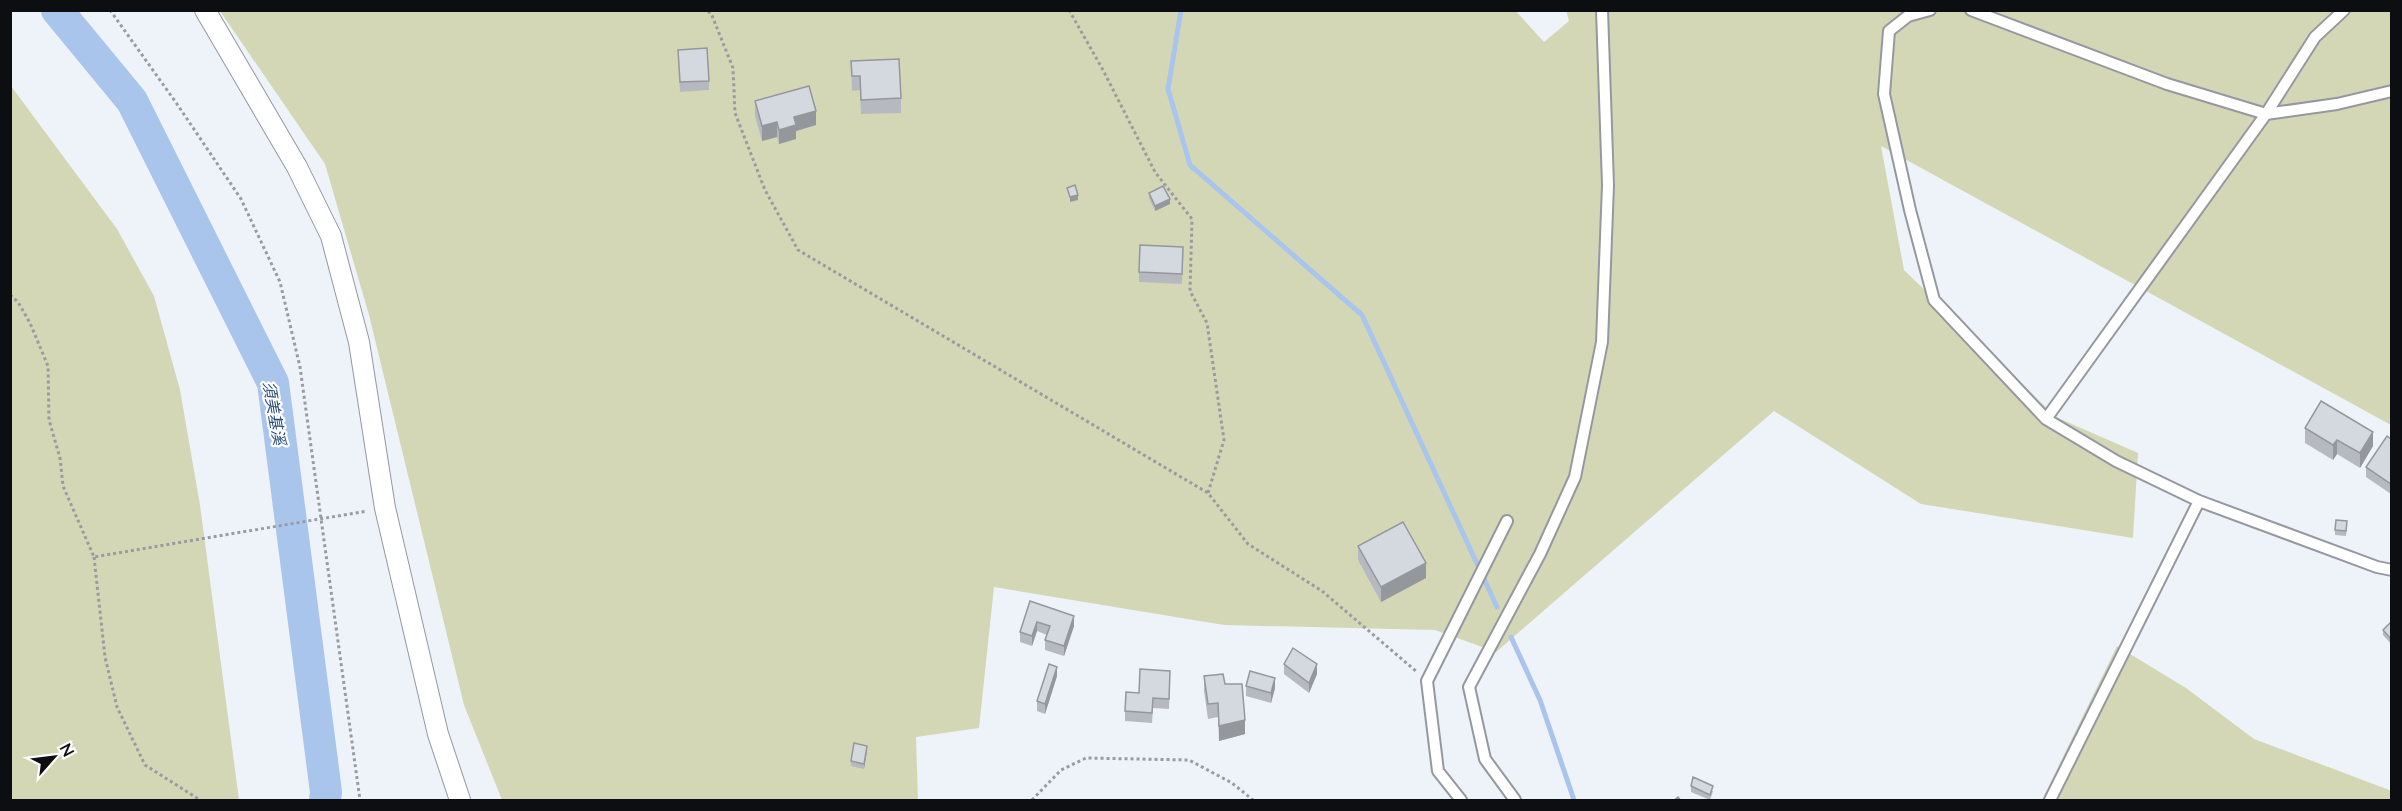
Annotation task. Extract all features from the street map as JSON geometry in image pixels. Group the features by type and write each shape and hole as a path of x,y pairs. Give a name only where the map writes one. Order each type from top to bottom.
{"street":[{"path":"206,10 297,167 331,236 359,342 386,508 438,734 460,801"}],"lane":[{"path":"1515,801 1485,759 1469,687 1540,554 1575,477 1602,342 1608,185 1602,10"},
{"path":"1930,10 1908,16 1889,31 1884,94 1910,210 1934,300 2046,419 2116,460 2199,501 2377,567 2391,570"},
{"path":"1971,10 2167,84 2266,114 2337,104 2391,91"},
{"path":"2046,419 2266,114 2315,37 2344,10"},
{"path":"2050,801 2199,501"},
{"path":"1461,801 1438,771 1428,681 1507,521"}],"path":[{"path":"110,10 241,199 280,282 300,367 360,801"},
{"path":"702,10 711,13 733,68 735,113 765,190 798,250 1208,493 1248,544 1322,591 1428,681"},
{"path":"1069,10 1103,70 1155,172 1192,219 1190,291 1207,323 1224,440 1208,493"},
{"path":"10,295 18,302 30,323 48,366 49,420 60,459 63,486 94,557 105,657 117,707 145,765 200,801"},
{"path":"94,557 386,508"},
{"path":"1032,801 1061,770 1086,758 1189,760 1232,783 1253,801"}],"green space":[{"path":"1515,10 1544,42 1569,21 1566,10 2391,11 2391,425 1881,146 1904,270 2056,417 2138,453 2133,538 1921,504 1774,411 1496,652 1435,630 1224,625 994,587 979,728 916,737 918,800 502,800 464,705 369,315 325,164 220,11"},
{"path":"11,86 117,229 154,296 180,390 200,505 239,800 11,800"},
{"path":"2117,646 2186,688 2254,739 2392,791 2391,800 2042,800"}],"building":[{"path":"707,48 709,81 680,82 678,50"},
{"path":"899,59 901,98 861,100 860,76 852,76 851,61"},
{"path":"809,86 816,111 794,117 796,125 779,130 777,122 762,126 755,101"},
{"path":"1075,185 1078,195 1070,197 1067,188"},
{"path":"1163,186 1170,199 1155,206 1149,193"},
{"path":"1140,245 1183,247 1182,274 1139,272"},
{"path":"2321,401 2373,432 2360,453 2337,440 2333,445 2305,428"},
{"path":"2387,436 2391,439 2391,484 2366,467"},
{"path":"2336,520 2347,521 2346,531 2335,530"},
{"path":"1403,522 1426,563 1381,587 1358,546"},
{"path":"1030,601 1074,616 1064,646 1045,640 1050,626 1037,622 1032,636 1020,632"},
{"path":"2391,622 2391,639 2383,630"},
{"path":"1293,648 1317,664 1309,683 1284,664"},
{"path":"1049,664 1057,667 1045,704 1037,701"},
{"path":"1140,669 1170,671 1169,699 1153,698 1152,713 1125,711 1126,692 1139,693"},
{"path":"1250,671 1275,678 1271,693 1246,686"},
{"path":"1223,674 1225,684 1242,684 1245,720 1219,726 1218,703 1208,704 1204,676"},
{"path":"854,743 867,746 864,764 851,761"},
{"path":"1693,777 1713,786 1710,795 1691,786"}],"waterway":[{"name":"須美基溪","path":"57,10 132,101 273,383 326,792 325,800"},
{"path":"1181,10 1168,89 1190,165 1362,315 1497,607"},
{"path":"1511,637 1540,700 1574,800"}]}
